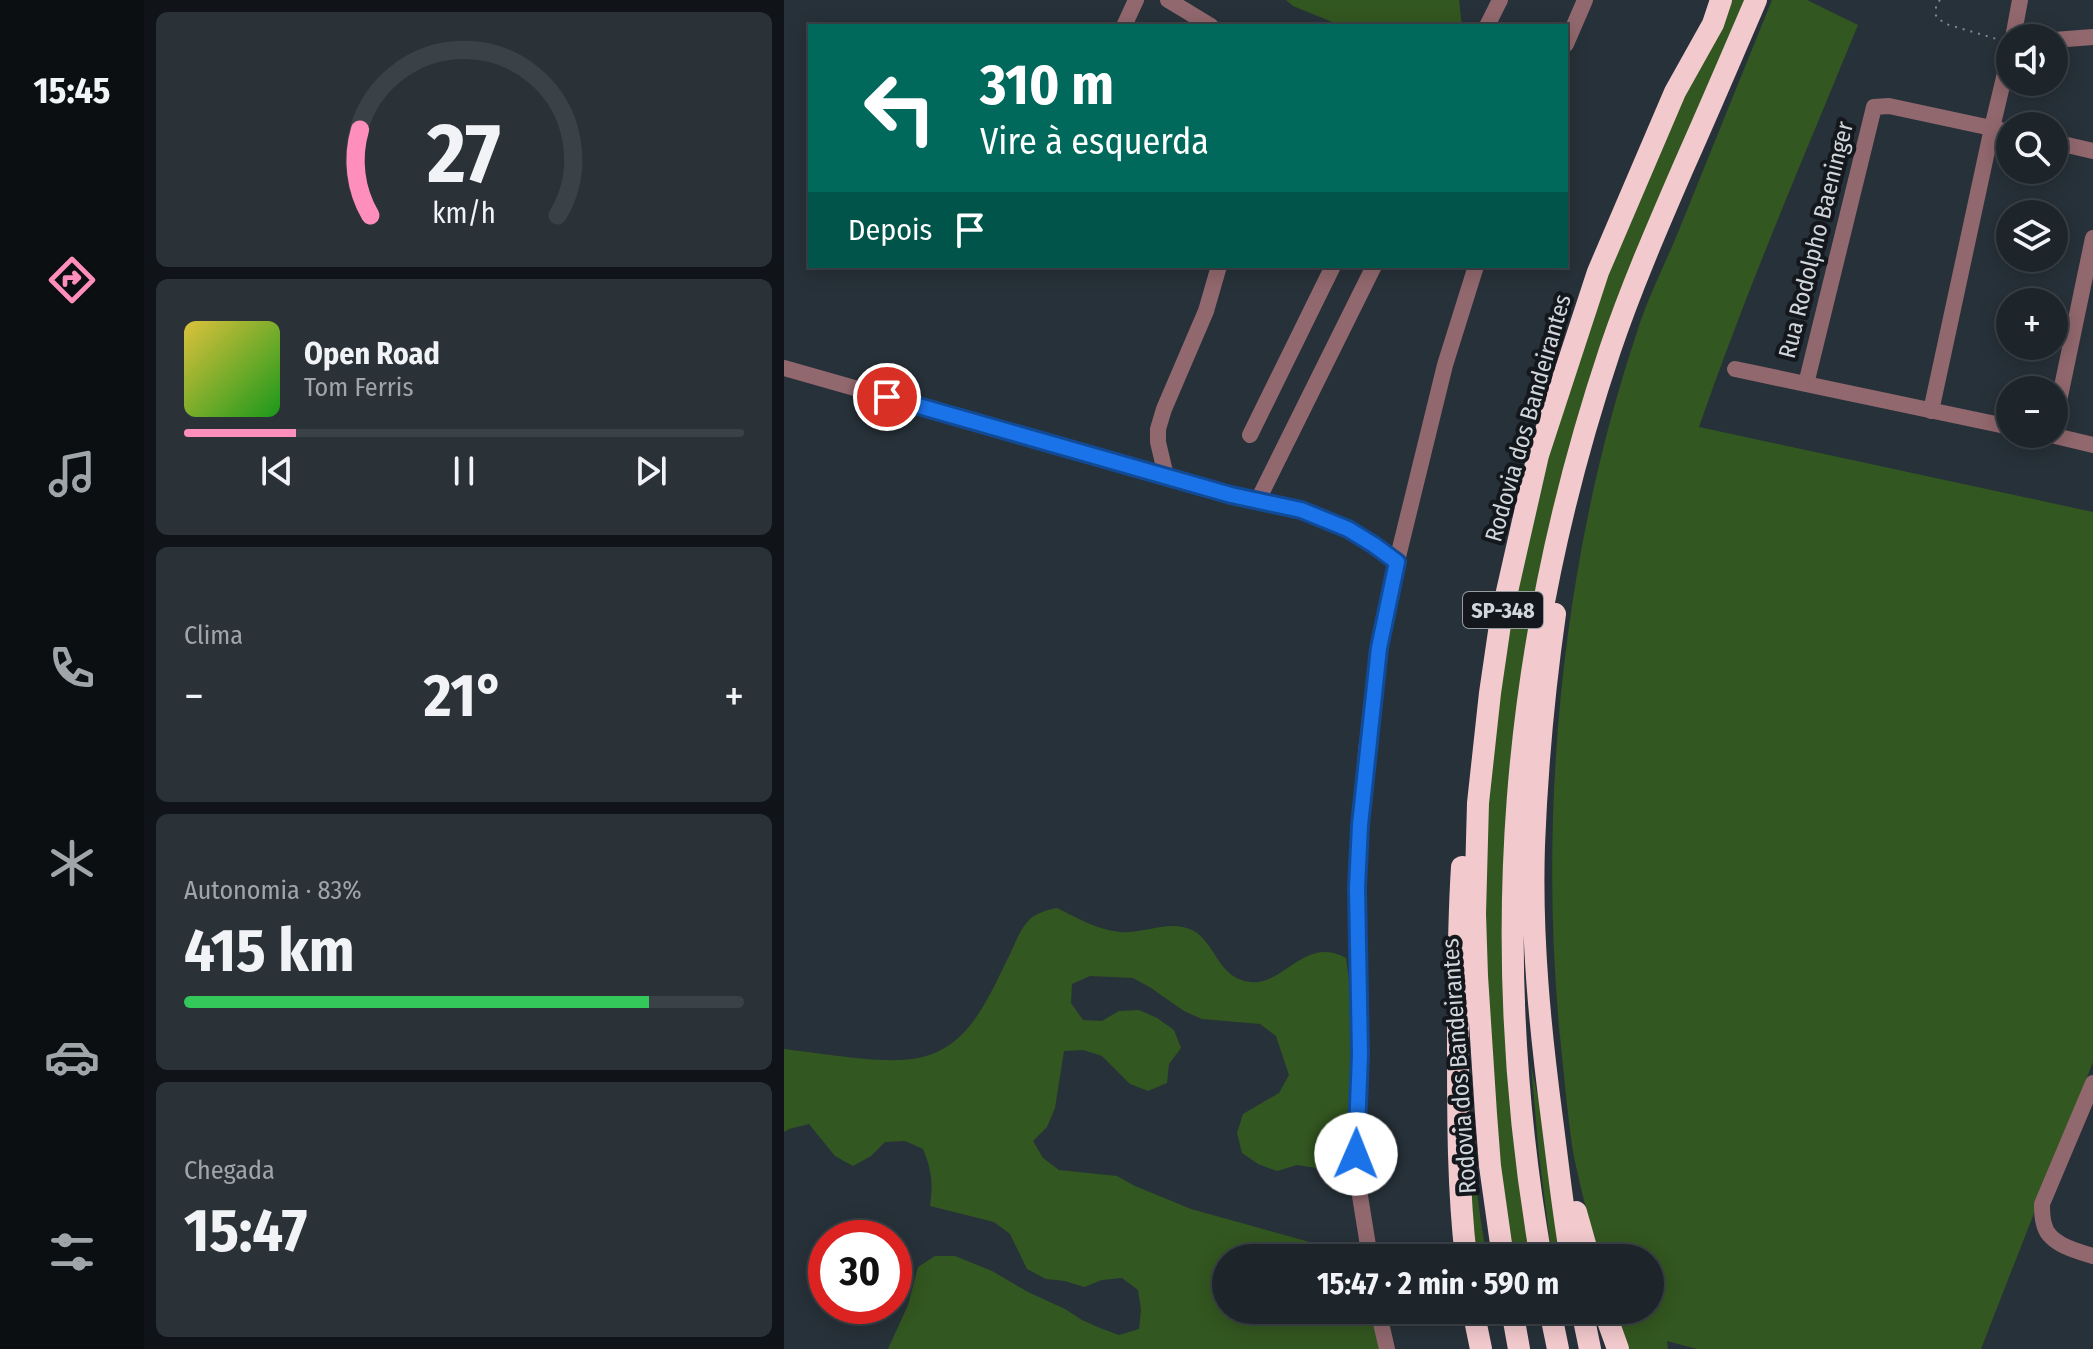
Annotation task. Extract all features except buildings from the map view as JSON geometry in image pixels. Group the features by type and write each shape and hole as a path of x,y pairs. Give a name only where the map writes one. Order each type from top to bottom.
{"highway":[{"name":"Rodovia dos Bandeirantes","path":"1501,1244 1490,1166 1475,914 1478,803 1501,618 1529,491 1598,272 1675,92 1713,24 1721,0"},
{"path":"1569,1244 1540,1022 1535,912 1534,847 1547,672 1565,557 1598,423 1631,318 1736,69 1758,0"},
{"name":"SP-348","path":"1539,1244 1519,1089 1512,924 1518,785 1535,645 1572,477 1610,350 1655,232 1758,0"},
{"path":"1464,1244 1458,1119 1459,915 1465,812 1483,668 1503,559 1528,464 1555,401"},
{"path":"1553,1130 1585,1244"},
{"path":"1475,1324 1479,1349"},
{"path":"1515,1324 1519,1349"},
{"path":"1553,1324 1558,1349"},
{"path":"1585,1324 1590,1349"},
{"path":"1609,1324 1618,1349"}],"street":[{"path":"1125,24 1136,0"},
{"path":"1168,0 1208,24"},
{"path":"1488,24 1500,0"},
{"path":"1568,39 1585,0"},
{"path":"2016,24 2020,0"},
{"path":"2068,39 2093,37"},
{"path":"1931,411 2000,96"},
{"name":"Rua Rodolpho Baeninger","path":"1806,384 1874,107 1889,106 1992,128"},
{"path":"1992,128 1996,129"},
{"path":"2068,145 2093,151"},
{"path":"2064,376 2093,238"},
{"path":"1166,476 1158,429 1206,311 1218,268"},
{"path":"1250,435 1332,268"},
{"path":"1258,500 1373,268"},
{"path":"1368,1244 1356,1171 1360,1055 1357,888 1360,825 1379,648 1445,365 1475,268"},
{"path":"784,368 1231,495 1301,510 1348,529 1397,562"},
{"path":"1735,369 1996,424"},
{"path":"2068,439 2093,445"},
{"path":"2092,1087 2042,1204 2044,1225 2049,1236 2093,1256"},
{"path":"1381,1324 1387,1349"}],"path":[{"path":"1940,0 1936,5 1936,17 1946,24 1996,39"}],"green space":[{"path":"1286,0 1459,0 1462,24 1337,24 1293,6"},
{"path":"1723,0 1747,0 1605,340 1510,786 1532,1244 1507,1244 1500,1206 1481,914 1487,777 1519,561 1583,334"},
{"path":"1772,0 1807,0 1858,25 1755,275 1699,427 2093,512 2093,1062 1981,1349 1697,1349 1667,1341 1668,1349 1626,1349 1618,1324 1664,1324 1664,1244 1596,1244 1572,1143 1554,958 1552,868 1562,685 1590,505 1611,417 1646,306"},
{"path":"1057,908 1087,923 1120,932 1184,927 1207,943 1230,974 1250,982 1274,977 1318,953 1346,958 1358,1045 1355,1174 1297,1165 1277,1171 1258,1164 1242,1153 1237,1133 1243,1114 1279,1093 1289,1075 1276,1036 1260,1024 1202,1019 1133,978 1090,976 1072,984 1071,1003 1083,1020 1102,1021 1119,1011 1139,1010 1174,1030 1181,1048 1169,1064 1167,1083 1148,1091 1130,1084 1102,1056 1083,1050 1064,1051 1055,1108 1047,1127 1033,1141 1043,1158 1059,1170 1117,1176 1191,1209 1317,1244 1212,1244 1212,1324 1379,1324 1386,1349 888,1349 899,1324 912,1324 912,1290 918,1267 935,1256 955,1256 992,1271 1082,1320 1119,1335 1139,1329 1141,1310 1138,1290 1122,1278 1102,1280 1084,1287 1046,1279 1027,1269 1010,1234 994,1222 930,1206 931,1177 923,1149 905,1141 885,1142 871,1156 853,1166 835,1156 809,1124 784,1132 784,1049 887,1060 918,1058 936,1052 952,1043 976,1017 1026,923 1038,914"},
{"path":"1531,1066 1544,1124 1562,1244 1550,1244"},
{"path":"1467,1095 1485,1244 1475,1244 1471,1216"}],"route":[{"path":"887,397 1231,495 1301,510 1348,529 1397,562 1379,648 1360,825 1357,888 1360,1055 1356,1154"}]}
